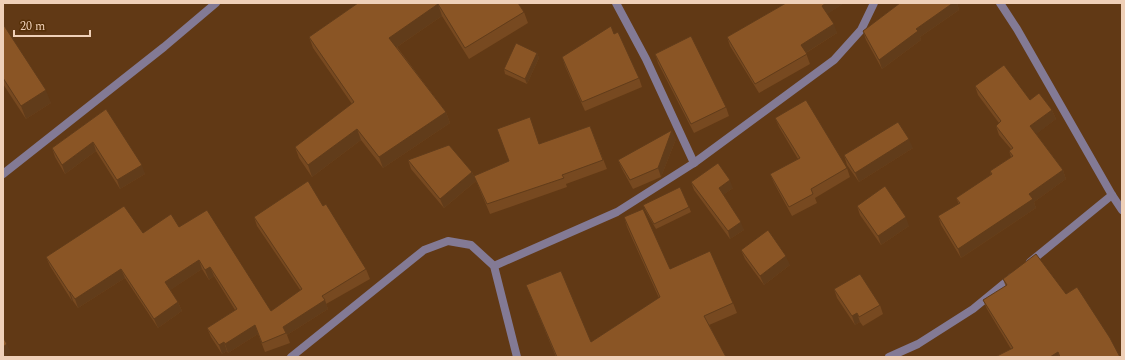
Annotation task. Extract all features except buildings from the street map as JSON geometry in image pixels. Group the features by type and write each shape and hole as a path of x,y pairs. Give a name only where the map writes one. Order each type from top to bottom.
{"street":[{"path":"3,174 164,47 216,3"},
{"path":"616,3 646,59 694,163"},
{"path":"494,266 618,212 694,163 834,60 861,30 874,3"},
{"path":"1000,3 1017,29 1122,210"},
{"path":"889,357 918,344 973,309 1112,195"},
{"path":"291,357 424,250 448,241 471,246 494,266 517,357"}]}
